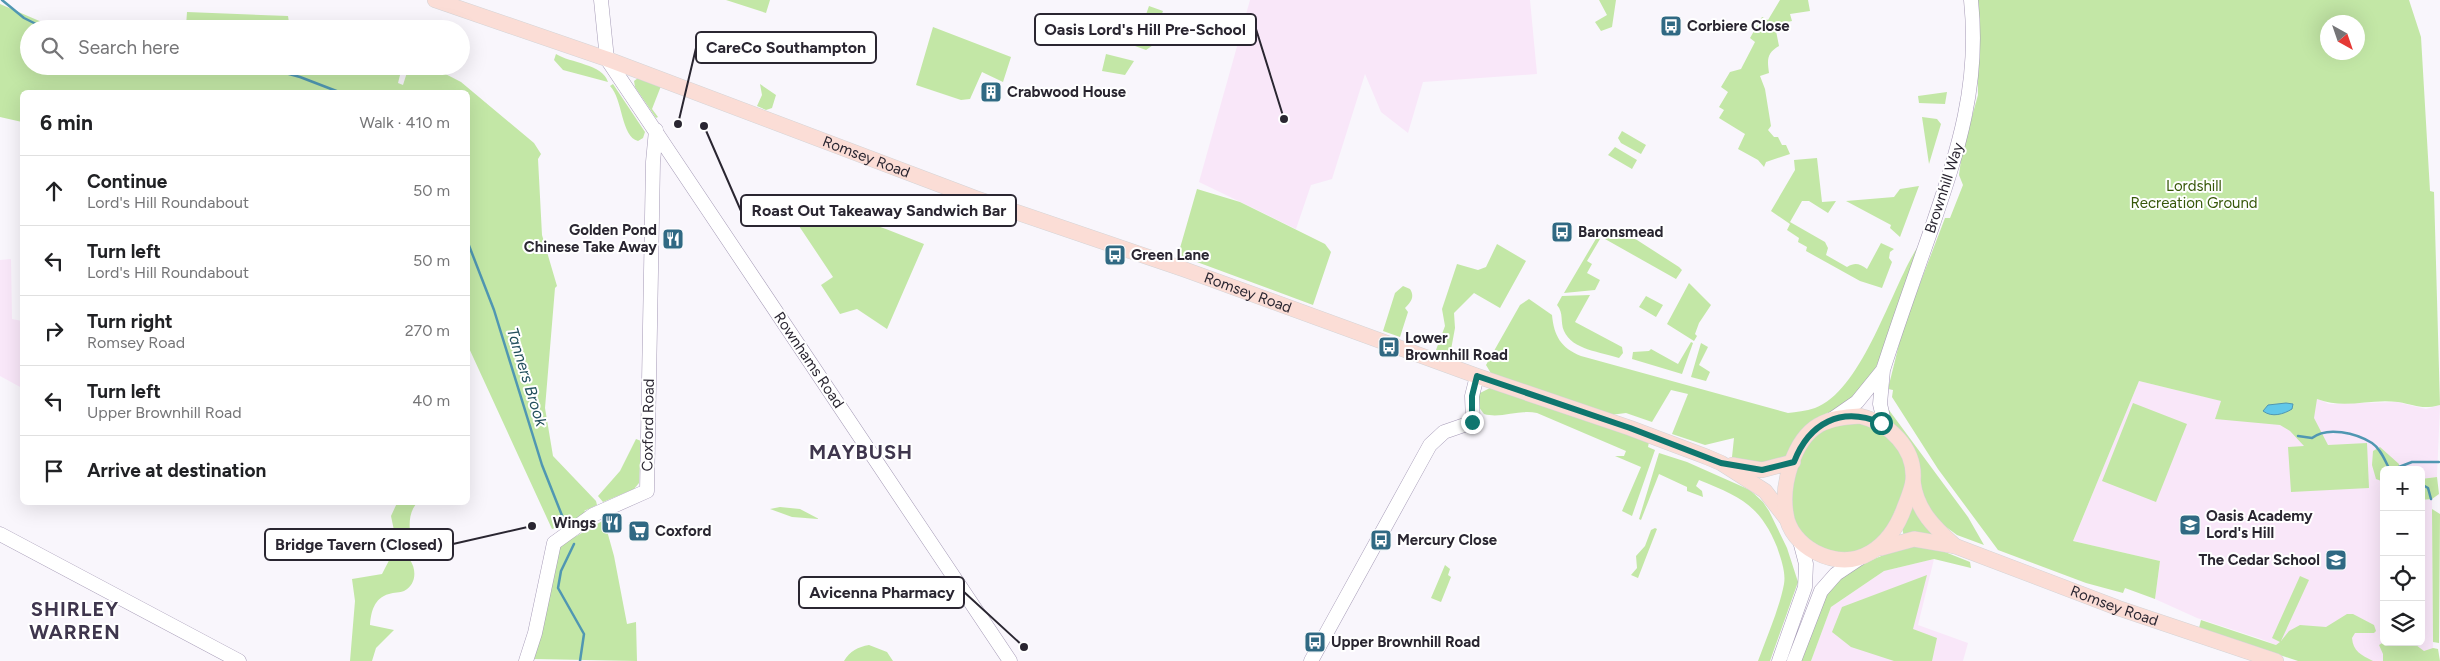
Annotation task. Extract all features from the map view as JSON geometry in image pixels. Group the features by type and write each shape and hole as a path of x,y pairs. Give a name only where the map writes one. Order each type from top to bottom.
{"main road":[{"name":"Romsey Road","path":"435,0 607,59 975,198 1191,271 1477,376 1630,428 1721,463 1762,470 1794,462"},
{"path":"1860,416 1885,426 1903,445 1910,460 1913,481 1896,528 1878,549 1861,557 1836,559 1822,556 1800,541 1786,518 1784,493 1794,462 1804,441 1818,426 1828,421 1842,417 1860,416"},
{"name":"Romsey Road","path":"1721,463 1765,491 1786,518"},
{"name":"Romsey Road","path":"1913,481 1915,493 1925,516 1955,546"},
{"name":"Romsey Road","path":"1878,549 1914,539 1955,546 2118,608 2276,661"}],"street":[{"path":"601,0 607,59"},
{"name":"Brownhill Way","path":"1885,426 1880,404 1883,370 1962,136 1972,72 1971,0"},
{"name":"Rownhams Road","path":"607,59 1010,661"},
{"name":"Coxford Road","path":"526,661 535,633 554,543 593,514 647,491 653,172 656,130"},
{"name":"Brownhill Way","path":"1828,421 1857,402 1883,370"},
{"path":"1312,661 1430,445 1444,432 1472,422 1472,396 1477,376"},
{"path":"0,534 240,661"},
{"path":"1779,661 1806,581 1806,564 1800,541"},
{"path":"1794,661 1821,591 1836,574 1861,557"}],"shaded area":[{"path":"1250,0 1530,0 1537,74 1423,82 1408,133 1381,112 1365,74 1332,179 1311,185 1296,229 1199,182"},
{"path":"11,259 12,319 20,321 20,387 0,376 0,260"},
{"name":"Oasis Academy Lord's Hill","path":"2139,381 2251,408 2303,392 2329,404 2397,402 2426,409 2440,405 2437,477 2425,478 2425,466 2380,466 2380,646 2425,646 2425,500 2432,499 2433,661 2316,661 2261,639 2197,618 2155,599 2160,561 2073,541"},
{"path":"1934,559 1918,625 1968,643 1963,661 1811,661 1831,607 1884,571"}],"green space":[{"path":"726,0 770,0 766,13"},
{"path":"1599,0 1616,0 1612,27 1601,31 1595,22 1607,15"},
{"path":"1780,0 1808,0 1810,11 1790,14 1792,21 1778,24 1776,31 1779,46 1770,54 1769,73 1760,76 1765,89 1771,126 1768,130 1774,137 1778,137 1782,145 1786,145 1790,154 1766,162 1764,167 1758,160 1738,149 1745,134 1719,118 1724,110 1719,107 1728,92 1721,87 1730,72 1741,69 1755,42 1750,38 1762,17 1768,20"},
{"name":"Lordshill Recreation Ground","path":"1976,0 2409,0 2421,37 2430,191 2434,192 2440,405 2423,407 2387,401 2338,404 2317,399 2314,418 2328,445 2367,443 2369,488 2291,492 2288,447 2304,446 2290,431 2280,425 2215,419 2221,401 2139,381 2073,541 2160,561 2155,599 2125,588 2123,593 2086,583 1998,550 1938,469 1892,397 1893,390 1888,389 1903,328 1945,218 1950,218 1963,185 1959,175 1962,152 1978,95"},
{"path":"0,4 37,20 20,20 20,75 400,75 398,83 403,85 406,75 447,75 461,82 534,143 541,154 538,159 542,235 557,286 555,288 545,408 553,456 596,501 597,505 584,511 593,515 552,529 470,350 470,90 20,90 20,122 0,117"},
{"path":"1149,6 1163,11 1158,24 1163,29 1159,41 1146,50 1135,46"},
{"path":"187,12 288,16 289,20 186,20"},
{"path":"933,27 1011,57 1003,82 982,72 970,99 961,100 916,85"},
{"path":"556,54 600,71 608,82 563,70 554,60"},
{"path":"1106,54 1134,61 1125,75 1102,71"},
{"path":"638,78 661,86 652,109 658,117 656,118 635,87 634,81"},
{"path":"613,84 645,132 643,138 638,141 628,133 614,92 610,86"},
{"path":"760,84 776,95 772,108 766,110 757,106 762,95"},
{"path":"1947,92 1945,104 1919,103 1918,96"},
{"path":"1922,117 1937,119 1941,124 1929,164"},
{"path":"1622,131 1646,145 1641,154 1621,143 1618,138"},
{"path":"1615,147 1637,160 1632,169 1608,155"},
{"path":"1817,158 1822,202 1836,201 1828,213 1809,201 1802,201 1790,222 1825,242 1828,248 1826,255 1847,267 1857,264 1867,269 1881,243 1894,249 1890,252 1889,258 1892,262 1882,288 1860,281 1806,251 1807,247 1798,242 1799,238 1787,230 1790,224 1771,211 1795,170 1794,160"},
{"path":"1919,186 1900,237 1890,228 1891,225 1846,201 1894,197 1900,189"},
{"path":"1197,189 1240,202 1325,244 1331,252 1313,305 1178,255"},
{"path":"802,200 924,244 887,329 857,309 840,314 821,285 833,277 791,214 797,209"},
{"path":"1611,228 1637,240 1679,267 1682,270 1676,279 1605,239"},
{"path":"1597,237 1600,239 1587,261 1592,264 1587,273 1600,280 1595,290 1564,293"},
{"path":"1497,244 1526,261 1500,308 1474,293 1454,313 1455,328 1450,355 1436,350 1445,326 1442,309 1457,264 1478,270 1486,267"},
{"path":"1917,248 1923,248 1895,324 1869,383 1844,407 1827,413 1810,423 1784,459 1771,464 1732,457 1734,438 1705,445 1672,434 1688,394 1671,390 1652,422 1626,413 1610,415 1492,375 1486,365 1520,305 1529,299 1552,315 1560,340 1568,349 1581,356 1788,413 1812,409 1832,398 1847,382 1861,361"},
{"path":"1689,283 1711,305 1699,323 1695,334 1697,336 1694,341 1667,324"},
{"path":"1403,286 1410,289 1412,297 1405,308 1408,312 1400,337 1383,331 1395,293"},
{"path":"1590,295 1575,322 1622,347 1623,353 1619,358 1580,346 1568,337 1564,331 1557,305 1562,296"},
{"path":"1646,296 1663,305 1656,317 1639,307"},
{"path":"1691,342 1693,343 1682,374 1632,359 1633,352 1649,351 1651,349 1678,364"},
{"path":"1701,343 1708,347 1699,365 1710,372 1706,381 1691,377"},
{"path":"1492,387 1649,442 1648,447 1655,450 1632,516 1622,511 1641,467 1615,456 1624,456 1626,451 1537,413 1484,414 1478,406 1478,394"},
{"path":"2133,403 2187,424 2156,502 2102,481"},
{"path":"1886,406 1968,517 1984,545 1957,535 1938,521 1925,502"},
{"path":"1859,421 1887,432 1903,453 1907,483 1882,541 1847,555 1818,549 1794,525 1790,487 1807,444 1823,429"},
{"path":"636,439 641,441 639,483 634,489 603,502 598,496 620,471"},
{"path":"2380,447 2399,464 2399,466 2380,466 2380,480 2376,479 2372,465 2373,451"},
{"path":"1659,453 1687,462 1750,490 1763,502 1769,511 1787,548 1798,582 1770,661 1758,661 1782,594 1784,570 1777,547 1770,533 1763,521 1747,504 1726,491 1699,480 1696,486 1702,491 1703,497 1687,491 1687,487 1659,474 1641,520 1639,519"},
{"path":"2437,477 2439,494 2432,499 2425,500 2425,478"},
{"path":"396,505 416,505 410,523 410,560 414,568 413,581 404,591 384,596 374,606 370,625 394,630 376,648 372,661 350,661 355,601 352,579 382,574 397,545 391,516"},
{"path":"1912,506 1934,536 1904,535 1903,524"},
{"path":"780,507 800,509 819,519 792,517 770,509"},
{"path":"2432,509 2440,514 2439,643 2433,642"},
{"path":"604,520 614,556 627,624 636,622 637,661 534,659 560,543 575,537"},
{"path":"1657,529 1638,578 1631,575 1637,568 1636,556 1645,546 1651,530"},
{"path":"1903,546 1935,548 1970,562 1971,568 1934,559 1884,571 1831,607 1811,661 1801,661 1817,611 1832,585 1857,567"},
{"path":"1445,565 1450,569 1448,575 1451,577 1441,602 1431,598"},
{"path":"1927,575 1913,629 1937,638 1932,661 1894,661 1851,647 1832,632 1842,607"},
{"path":"2300,576 2309,580 2281,641 2289,631 2300,625 2326,627 2347,614 2353,614 2374,625 2376,631 2374,633 2355,633 2352,638 2358,652 2373,661 2298,661 2199,628 2201,620 2276,645 2280,642 2272,638"},
{"path":"869,645 887,652 893,661 844,661 855,650"},
{"path":"2379,645 2417,646 2424,651 2433,648 2438,649 2440,661 2383,661 2383,654"}],"water":[{"path":"2293,404 2292,409 2274,415 2263,411 2268,405"}],"waterway":[{"name":"Tanners Brook","path":"2,0 28,20"},
{"name":"Tanners Brook","path":"293,75 334,90"},
{"name":"Tanners Brook","path":"470,248 494,310 542,465 563,518"},
{"path":"2298,436 2312,438 2325,432 2342,432 2358,436 2378,448 2388,466"},
{"path":"2402,466 2412,462 2439,462"},
{"path":"2425,486 2428,488 2431,499"},
{"name":"Tanners Brook","path":"574,544 561,571 558,588 584,634 580,661"}],"place":[{"name":"Corbiere Close","path":"1671,26"},
{"name":"Crabwood House","path":"991,92"},
{"name":"Oasis Lord's Hill Pre-School","path":"1284,119"},
{"name":"CareCo Southampton","path":"678,124"},
{"name":"Roast Out Takeaway Sandwich Bar","path":"704,126"},
{"name":"Baronsmead","path":"1562,232"},
{"name":"Golden Pond Chinese Take Away","path":"673,239"},
{"name":"Green Lane","path":"1115,255"},
{"name":"Lower Brownhill Road","path":"1389,347"},
{"name":"Wings","path":"612,523"},
{"name":"Oasis Academy Lord's Hill","path":"2190,525"},
{"name":"Bridge Tavern (Closed)","path":"532,526"},
{"name":"Coxford","path":"639,531"},
{"name":"Mercury Close","path":"1381,540"},
{"name":"The Cedar School","path":"2336,560"},
{"name":"Upper Brownhill Road","path":"1315,642"},
{"name":"Avicenna Pharmacy","path":"1024,647"}],"district":[{"name":"MAYBUSH","path":"861,452"},
{"name":"SHIRLEY WARREN","path":"75,620"}],"route":[{"path":"1472,422 1472,396 1477,376 1630,428 1721,463 1762,470 1794,462 1799,448 1804,441 1818,426 1828,421 1842,417 1860,416 1881,423"}]}
